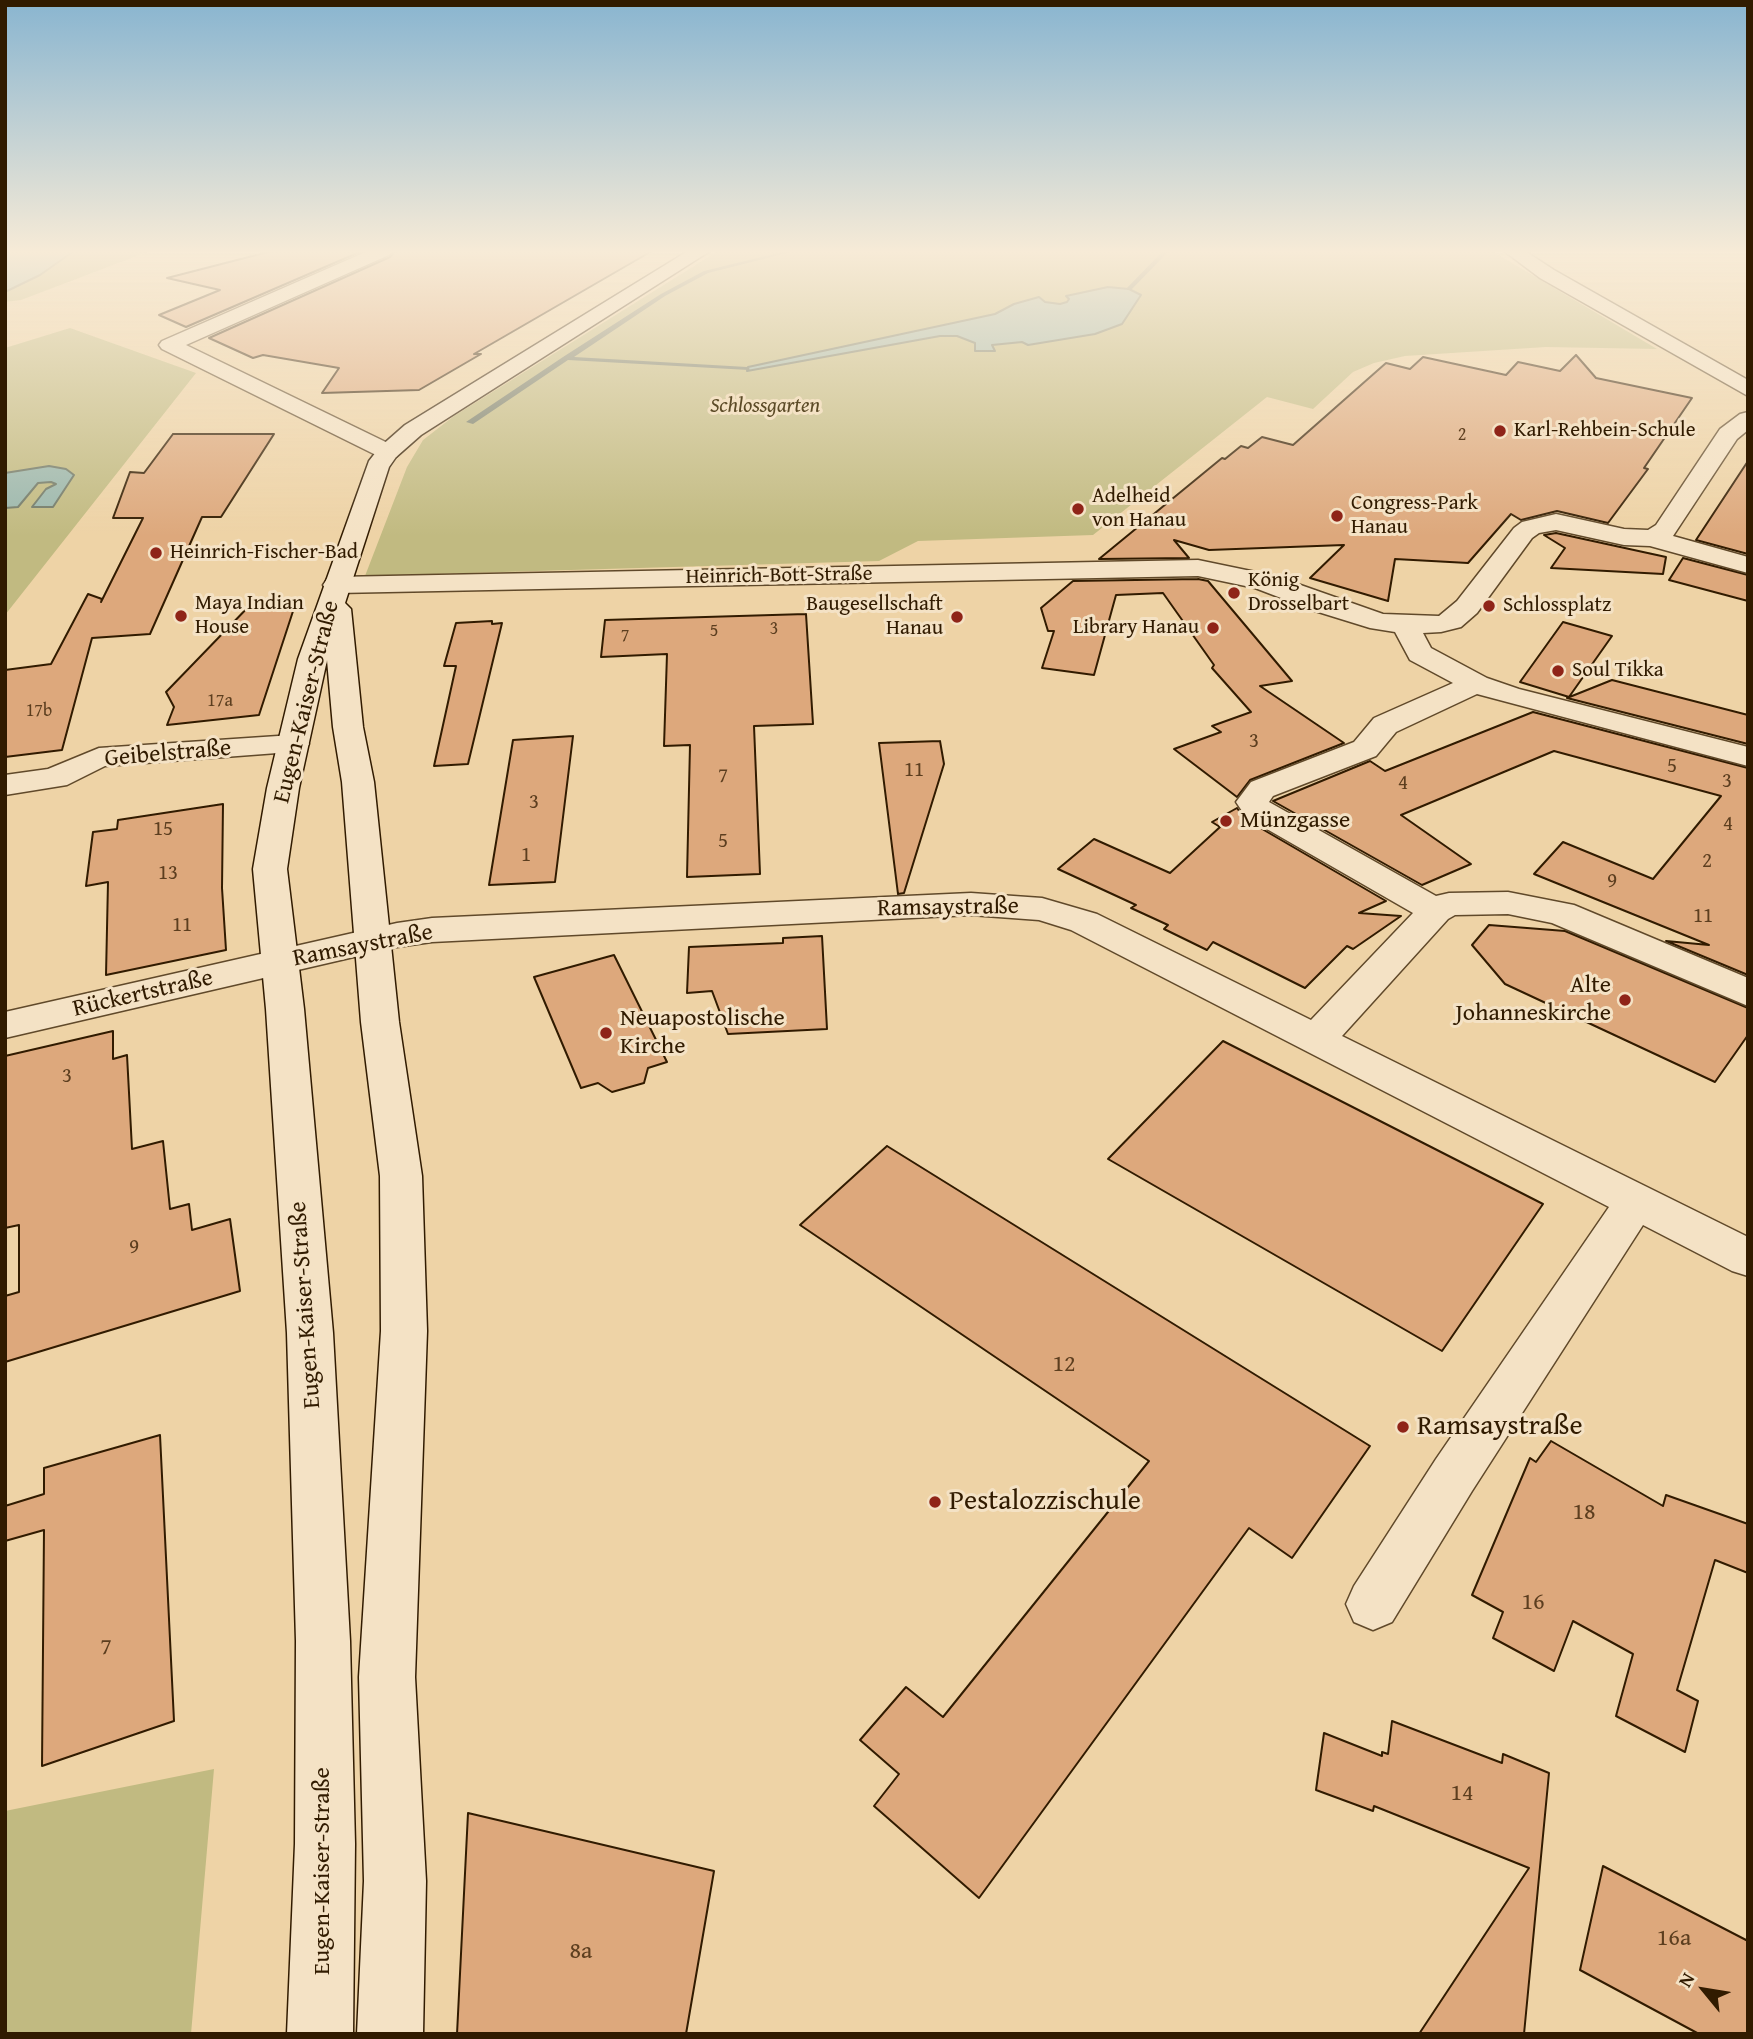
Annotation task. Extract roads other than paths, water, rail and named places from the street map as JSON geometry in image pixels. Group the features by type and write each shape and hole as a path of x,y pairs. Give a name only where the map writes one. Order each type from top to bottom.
{"street":[{"path":"171,346 388,452"},
{"name":"Eugen-Kaiser-Straße","path":"320,2034 325,1844 323,1641 310,1333 270,869 293,744 313,659 377,466 388,452 413,430 548,346"},
{"path":"1672,346 1748,390"},
{"path":"1651,538 1665,530 1728,434 1748,419"},
{"path":"1748,565 1651,538 1624,537 1556,522 1531,527 1467,607 1453,620 1441,624 1407,625 1411,640 1420,654 1476,684 1508,695 1748,757"},
{"name":"Heinrich-Bott-Straße","path":"337,585 1171,567 1221,570 1265,582 1356,615 1407,625"},
{"name":"Eugen-Kaiser-Straße","path":"337,585 339,644 348,727 358,782 380,1022 401,1176 405,1311 387,1677 395,1881 390,2034"},
{"path":"1435,911 1258,810 1252,802 1262,789 1364,749 1385,725 1476,684"},
{"name":"Geibelstraße","path":"5,785 56,778 99,757 293,744"},
{"path":"1317,1038 1435,911 1450,904 1508,903 1561,913 1748,993"},
{"name":"Ramsaystraße","path":"280,962 374,940 432,930 971,904 1042,909 1084,922 1748,1258"},
{"name":"Rückertstraße","path":"5,1025 280,962"},
{"path":"1373,1604 1454,1475 1636,1201"}],"water":[{"path":"845,346 884,346 747,371 748,367"},
{"path":"975,346 993,346 995,351 975,351"},
{"path":"49,466 66,469 74,475 53,507 32,507 46,489 56,484 51,482 38,483 18,507 5,508 5,473"}],"waterway":[{"path":"567,358 585,346"},
{"path":"470,422 567,358"},
{"path":"567,358 747,369"}],"place":[{"name":"Karl-Rehbein-Schule","path":"1500,431"},
{"name":"Adelheid von Hanau","path":"1078,509"},
{"name":"Congress-Park Hanau","path":"1337,516"},
{"name":"Heinrich-Fischer-Bad","path":"156,553"},
{"name":"König Drosselbart","path":"1234,593"},
{"name":"Schlossplatz","path":"1489,606"},
{"name":"Maya Indian House","path":"181,616"},
{"name":"Baugesellschaft Hanau","path":"957,617"},
{"name":"Library Hanau","path":"1213,628"},
{"name":"Soul Tikka","path":"1558,671"},
{"name":"Münzgasse","path":"1226,821"},
{"name":"Alte Johanneskirche","path":"1625,1000"},
{"name":"Neuapostolische Kirche","path":"606,1033"},
{"name":"Ramsaystraße","path":"1403,1427"},
{"name":"Pestalozzischule","path":"935,1502"}],"park label":[{"name":"Schlossgarten","path":"765,407"}]}
